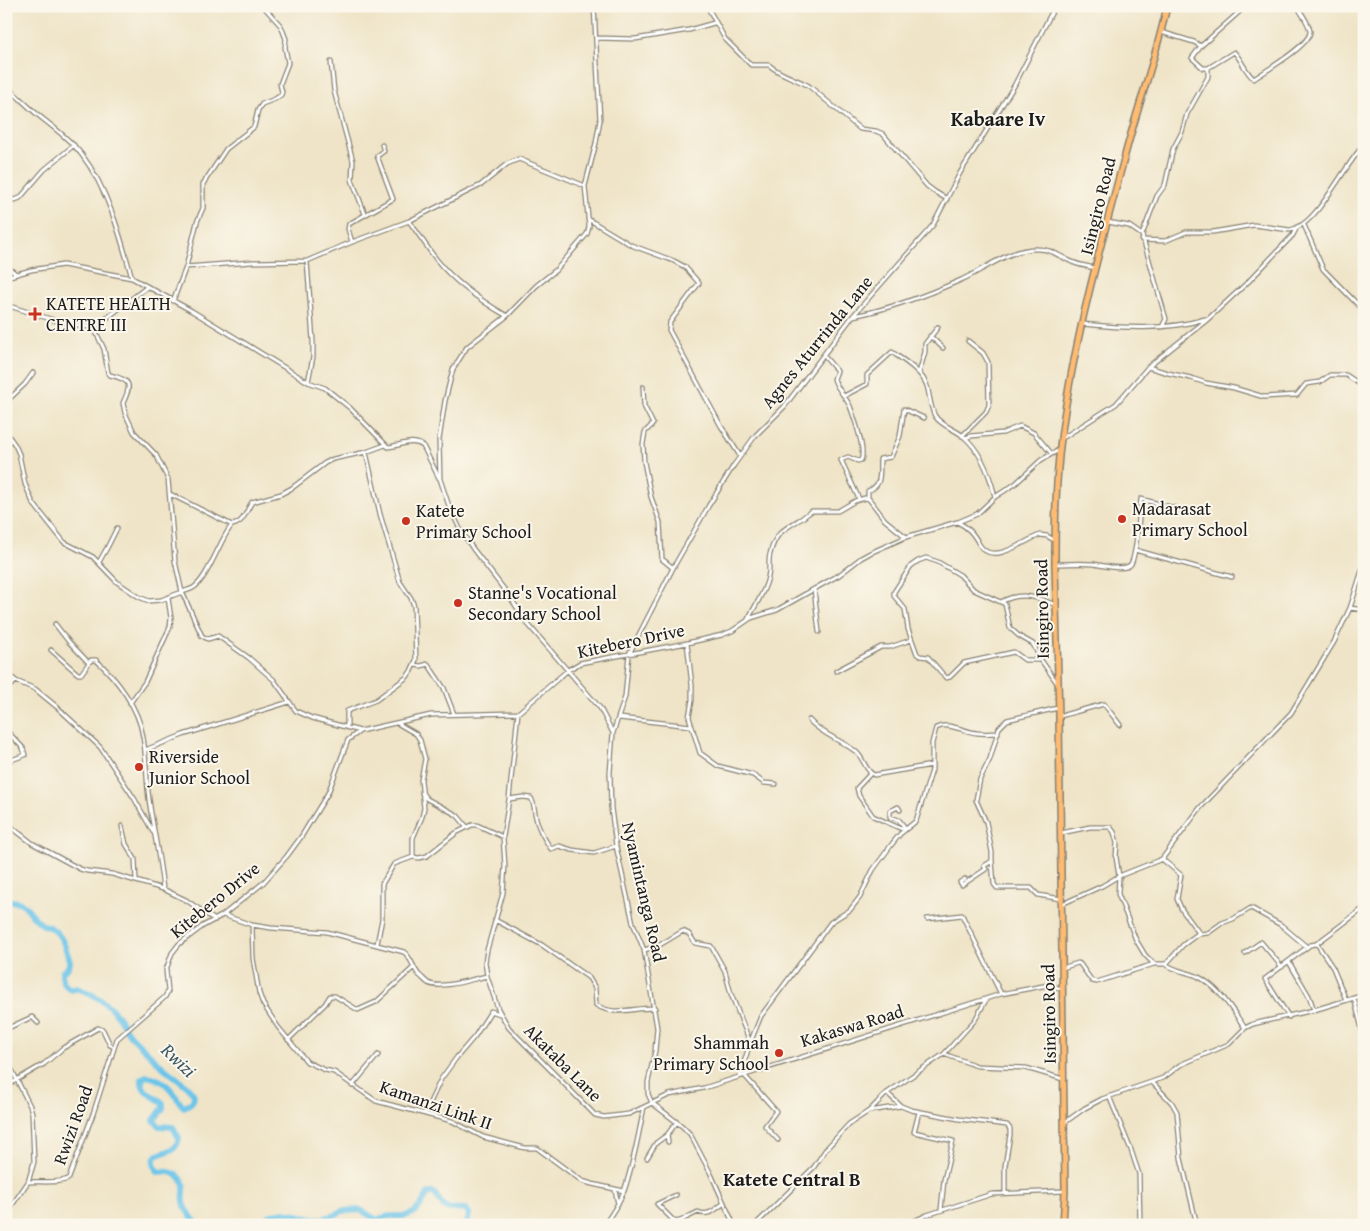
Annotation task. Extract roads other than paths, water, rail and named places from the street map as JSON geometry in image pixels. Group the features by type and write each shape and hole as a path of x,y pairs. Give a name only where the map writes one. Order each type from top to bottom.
{"main road":[{"name":"Isingiro Road","path":"1063,1225 1065,1192 1064,1079 1055,564 1056,496 1060,450 1071,372 1124,158 1167,6"}],"street":[{"path":"173,301 186,267 197,222 203,208 204,184 226,149 254,127 258,110 262,104 279,98 282,92 280,84 288,63 285,47 286,39 281,26 263,6"},
{"path":"707,6 714,23 725,39 751,65 769,65 777,72 809,86 860,130 876,131 884,134 927,186 947,199"},
{"name":"Agnes Aturrinda Lane","path":"613,733 625,697 630,654 673,568 709,505 755,436 784,408 852,317 933,225 960,174 1014,86 1055,6"},
{"path":"1246,6 1201,46 1192,58 1203,68 1208,68 1234,52 1254,78 1300,47 1309,37 1310,30 1297,6"},
{"path":"440,479 440,440 445,401 454,369 467,347 507,316 536,286 556,270 587,234 589,227 585,186 600,120 594,7"},
{"path":"596,38 635,39 689,30 714,23"},
{"path":"1161,32 1201,46"},
{"path":"331,62 334,91 353,161 352,180 365,214"},
{"path":"1162,327 1166,319 1142,235 1157,196 1165,185 1173,149 1182,132 1187,114 1208,77 1208,68"},
{"path":"6,86 74,145 87,162 106,198 118,229 132,278"},
{"path":"6,198 15,200 20,198 44,170 74,145"},
{"path":"352,242 348,226 365,214 393,199 377,156 384,151 382,145"},
{"path":"1142,240 1164,241 1186,232 1213,232 1254,225 1290,230 1304,226 1318,209 1356,153 1364,145"},
{"path":"186,267 252,262 307,261 409,221 481,185 507,164 519,159 585,186"},
{"path":"588,219 631,245 674,260 685,267 699,283 670,322 669,330 721,426 740,456"},
{"path":"409,221 436,260 451,275 487,304 507,316"},
{"path":"1108,222 1129,226 1142,235"},
{"path":"1304,226 1323,269 1364,311"},
{"path":"1062,440 1116,404 1148,367 1208,319 1248,282 1293,235 1297,227"},
{"path":"852,317 926,294 963,279 1000,259 1036,249 1056,253 1071,262 1096,268"},
{"path":"307,261 313,341 313,357 308,382"},
{"path":"6,277 44,267 63,265 132,278 308,382 325,388 370,427 384,445 391,448 411,442 419,442 427,451 440,479 449,506 460,529 473,549 510,597 527,623 600,708 613,733"},
{"path":"6,266 15,274"},
{"path":"6,305 60,322 94,328 147,287"},
{"path":"1082,324 1132,328 1162,327 1208,319"},
{"path":"919,374 925,352 925,344 938,326"},
{"path":"94,328 104,349 108,373 125,379 128,386 128,394 123,403 130,425 134,432 156,455 168,479 175,562 182,592 202,636 208,639 218,636 249,658 274,680 296,711 304,716 360,731 431,714 518,712"},
{"path":"930,336 944,348"},
{"path":"964,437 986,412 989,405 988,362 983,353 968,341"},
{"path":"844,396 867,384 867,375 892,352 919,374 927,385 935,417 948,428 964,437 975,448 984,463 995,497"},
{"path":"824,356 838,371 834,379 850,407 863,455 861,460 858,461 848,457 841,460 859,499"},
{"path":"1148,367 1168,374 1191,378 1206,384 1234,388 1264,397 1297,395 1306,384 1320,382 1330,375 1346,375 1364,387"},
{"path":"6,402 25,384 33,373"},
{"path":"643,387 644,406 653,424 645,432 643,444 644,462 650,497 660,522 662,558 673,568"},
{"path":"906,537 886,520 868,499 868,492 876,487 879,482 880,460 891,458 898,444 904,409 924,418"},
{"path":"964,437 1003,433 1020,426 1034,433 1051,453 1060,450"},
{"path":"6,432 19,454 25,484 33,503 64,542 87,553 99,562 117,582 139,597 149,601 168,598 193,588 198,584 217,554 232,525"},
{"path":"170,494 232,525 238,524 252,502 281,494 333,459 366,452 384,445"},
{"path":"347,727 348,711 376,700 407,678 416,660 414,606 400,582 380,514 366,452"},
{"name":"Kitebero Drive","path":"518,712 568,670 580,663 687,644 722,635 747,621 777,610 839,575 861,558 906,537 977,514 995,497 1009,489 1051,453"},
{"path":"747,621 764,590 770,568 769,554 778,534 812,511 838,511 859,499 868,499"},
{"path":"1055,564 1095,564 1111,568 1127,567 1131,564 1135,550 1140,499 1189,512"},
{"path":"957,522 970,530 983,550 988,553 1001,553 1040,535 1052,538 1055,543"},
{"path":"99,562 117,528"},
{"path":"1135,550 1232,577"},
{"path":"1041,660 1024,660 1016,653 1010,652 964,663 950,677 946,678 928,657 917,654 911,640 905,609 894,596 894,592 910,566 926,558 938,562 960,575 974,590 1006,606 1010,628 1018,636 1032,644 1057,683"},
{"path":"1059,708 1007,720 1001,724 990,759 980,779 976,800 986,822 992,852 994,884 997,888 1031,888 1038,895 1061,902 1162,859 1200,808 1291,713 1334,642 1350,608 1364,564"},
{"path":"814,589 819,632"},
{"path":"1001,602 1013,596 1021,595 1034,596 1056,605"},
{"path":"130,703 145,682 170,627 171,618 168,598"},
{"path":"1350,608 1364,610"},
{"path":"56,624 69,642 89,662"},
{"path":"836,671 881,647 890,647 911,640"},
{"path":"687,644 692,686 689,718 700,753 718,766 757,777 764,783 776,784"},
{"path":"51,650 78,674 81,674 89,662 94,659 98,661 113,678 130,703 142,728 148,791 163,888"},
{"path":"414,665 428,664 444,688 454,714"},
{"path":"6,672 16,681 35,689 100,747 134,798 156,837"},
{"path":"6,689 16,681"},
{"path":"145,750 289,702"},
{"path":"1059,716 1104,704 1120,725"},
{"name":"Akataba Lane","path":"518,712 503,837 505,866 503,893 486,950 487,976 500,1014 508,1028 595,1115 614,1117 629,1114 652,1103"},
{"path":"619,718 691,726"},
{"path":"809,720 824,732 856,751 871,773 877,775 932,765"},
{"path":"397,722 416,734 420,740 425,759 421,780 424,808 413,838 413,857"},
{"path":"778,1140 765,1126 776,1111 742,1076 750,1043 762,1016 832,922 847,913 858,900 880,860 905,830 916,821 931,774 932,743 935,731 939,727 955,727 979,734 998,733"},
{"path":"6,730 23,748 25,755 6,762"},
{"name":"Kitebero Drive","path":"122,1034 165,997 168,991 166,970 178,944 223,915 263,883 288,856 328,793 348,740 360,731"},
{"name":"Nyamintanga Road","path":"613,733 610,773 611,808 616,846 633,924 644,950 658,1028 648,1082 648,1094 652,1103"},
{"path":"871,773 857,788 859,796 873,816 905,830"},
{"path":"421,792 427,799 457,815 467,827"},
{"path":"509,799 531,798 540,829 551,848 559,846 594,853 616,846"},
{"path":"900,810 898,807 890,811 890,816 899,820 905,830"},
{"path":"6,823 32,843 80,869 107,872 163,888 186,900 215,920"},
{"path":"377,944 382,919 382,884 394,864 413,857 427,856 444,841 467,827 477,825 503,837"},
{"path":"122,826 126,844 135,860 136,881"},
{"path":"1061,833 1090,827 1110,827 1113,829 1116,836 1119,876 1118,894 1128,924 1144,955 1154,964"},
{"path":"1162,859 1181,876 1177,899 1182,910 1199,934"},
{"path":"965,879 960,882 962,884 986,869 984,866 992,861"},
{"path":"1166,964 1183,945 1199,934 1208,933 1222,923 1233,919 1251,908 1281,925 1307,948"},
{"path":"1289,1017 1264,980 1364,908"},
{"path":"223,915 252,925 281,930 327,932 404,952 428,983 437,985 487,976"},
{"path":"927,919 962,915 1001,994"},
{"path":"495,920 542,945 589,978 595,988 596,1005 599,1007 618,1012 655,1008"},
{"name":"Kamanzi Link II","path":"252,925 259,993 269,1014 307,1062 334,1072 376,1101 452,1121 483,1137 525,1148 537,1148 582,1181 624,1191"},
{"path":"644,950 658,946 683,931 689,934 695,943 711,946 725,971 731,994 750,1043"},
{"path":"1245,953 1261,942 1282,967"},
{"path":"1316,944 1318,944 1333,968 1346,1000"},
{"path":"1289,962 1306,990 1314,1010"},
{"path":"1062,968 1078,963 1092,981 1096,982 1154,964 1166,964 1171,968 1190,973 1211,985 1218,991 1244,1028"},
{"path":"288,1040 325,1004 330,996 336,996 358,1010 376,1002 414,967"},
{"name":"Kakaswa Road","path":"652,1103 669,1095 704,1088 1001,994 1048,985 1063,989"},
{"path":"1064,1124 1085,1108 1109,1096 1164,1078 1180,1065 1229,1044 1244,1028 1265,1020 1289,1017 1364,995"},
{"path":"1354,998 1362,1030 1364,1049"},
{"path":"755,1225 814,1167 840,1132 870,1111 887,1092 944,1054 975,1020 983,1008 986,999"},
{"path":"425,1113 441,1080 457,1057 476,1036 491,1011 500,1014"},
{"path":"6,1029 32,1017 38,1023"},
{"path":"6,1092 8,1086 18,1079 44,1064 63,1048 98,1028 103,1030 110,1045 114,1047"},
{"name":"Rwizi Road","path":"28,1182 62,1182 69,1178 93,1114 114,1047 117,1039 122,1034"},
{"path":"944,1054 978,1066 1026,1068 1064,1079"},
{"path":"352,1086 378,1055"},
{"path":"6,1058 18,1079 32,1113 34,1162 28,1182 6,1214"},
{"path":"1152,1082 1172,1103 1177,1112 1181,1158 1197,1225"},
{"path":"887,1092 901,1106 918,1112 1007,1125 1010,1129 1010,1134 1005,1166 1005,1193"},
{"path":"1109,1096 1139,1174 1140,1225"},
{"path":"652,1103 690,1134 734,1225"},
{"path":"870,1111 901,1106"},
{"path":"604,1225 624,1191 639,1138 644,1107"},
{"path":"918,1112 914,1132 953,1141 944,1180 941,1210"},
{"path":"647,1158 656,1143 667,1135 677,1122"},
{"path":"667,1135 668,1142"},
{"path":"615,1190 618,1204"},
{"path":"905,1225 976,1198 1005,1193 1065,1192"},
{"path":"674,1221 657,1204 676,1195"},
{"path":"655,1225 680,1221 698,1212 701,1214 710,1213 724,1203"},
{"path":"6,1204 12,1206"}],"waterway":[{"name":"Rwizi","path":"6,901 23,904 35,919 55,931 64,943 70,962 67,969 62,972 65,984 72,990 76,988 87,992 108,1006 117,1015 130,1035 192,1092 193,1100 184,1107 165,1084 146,1076 142,1079 142,1084 146,1091 163,1103 163,1108 154,1120 159,1126 173,1127 179,1138 174,1148 155,1157 155,1165 158,1172 170,1172 180,1178 184,1185 186,1208 198,1225"},
{"name":"Rwizi","path":"260,1225 269,1216 284,1212 316,1220 333,1216 342,1211 361,1210 377,1220 387,1216 405,1216 412,1214 418,1209 428,1193 434,1193 444,1207 449,1209 466,1209 469,1213 466,1225"}],"place":[{"name":"KATETE HEALTH CENTRE III","path":"35,314"},
{"name":"Madarasat Primary School","path":"1122,519"},
{"name":"Katete Primary School","path":"406,521"},
{"name":"Stanne's Vocational Secondary School","path":"458,603"},
{"name":"Riverside Junior School","path":"139,767"},
{"name":"Shammah Primary School","path":"779,1053"}],"district":[{"name":"Kabaare Iv","path":"998,119"},
{"name":"Katete Central B","path":"792,1179"}]}
